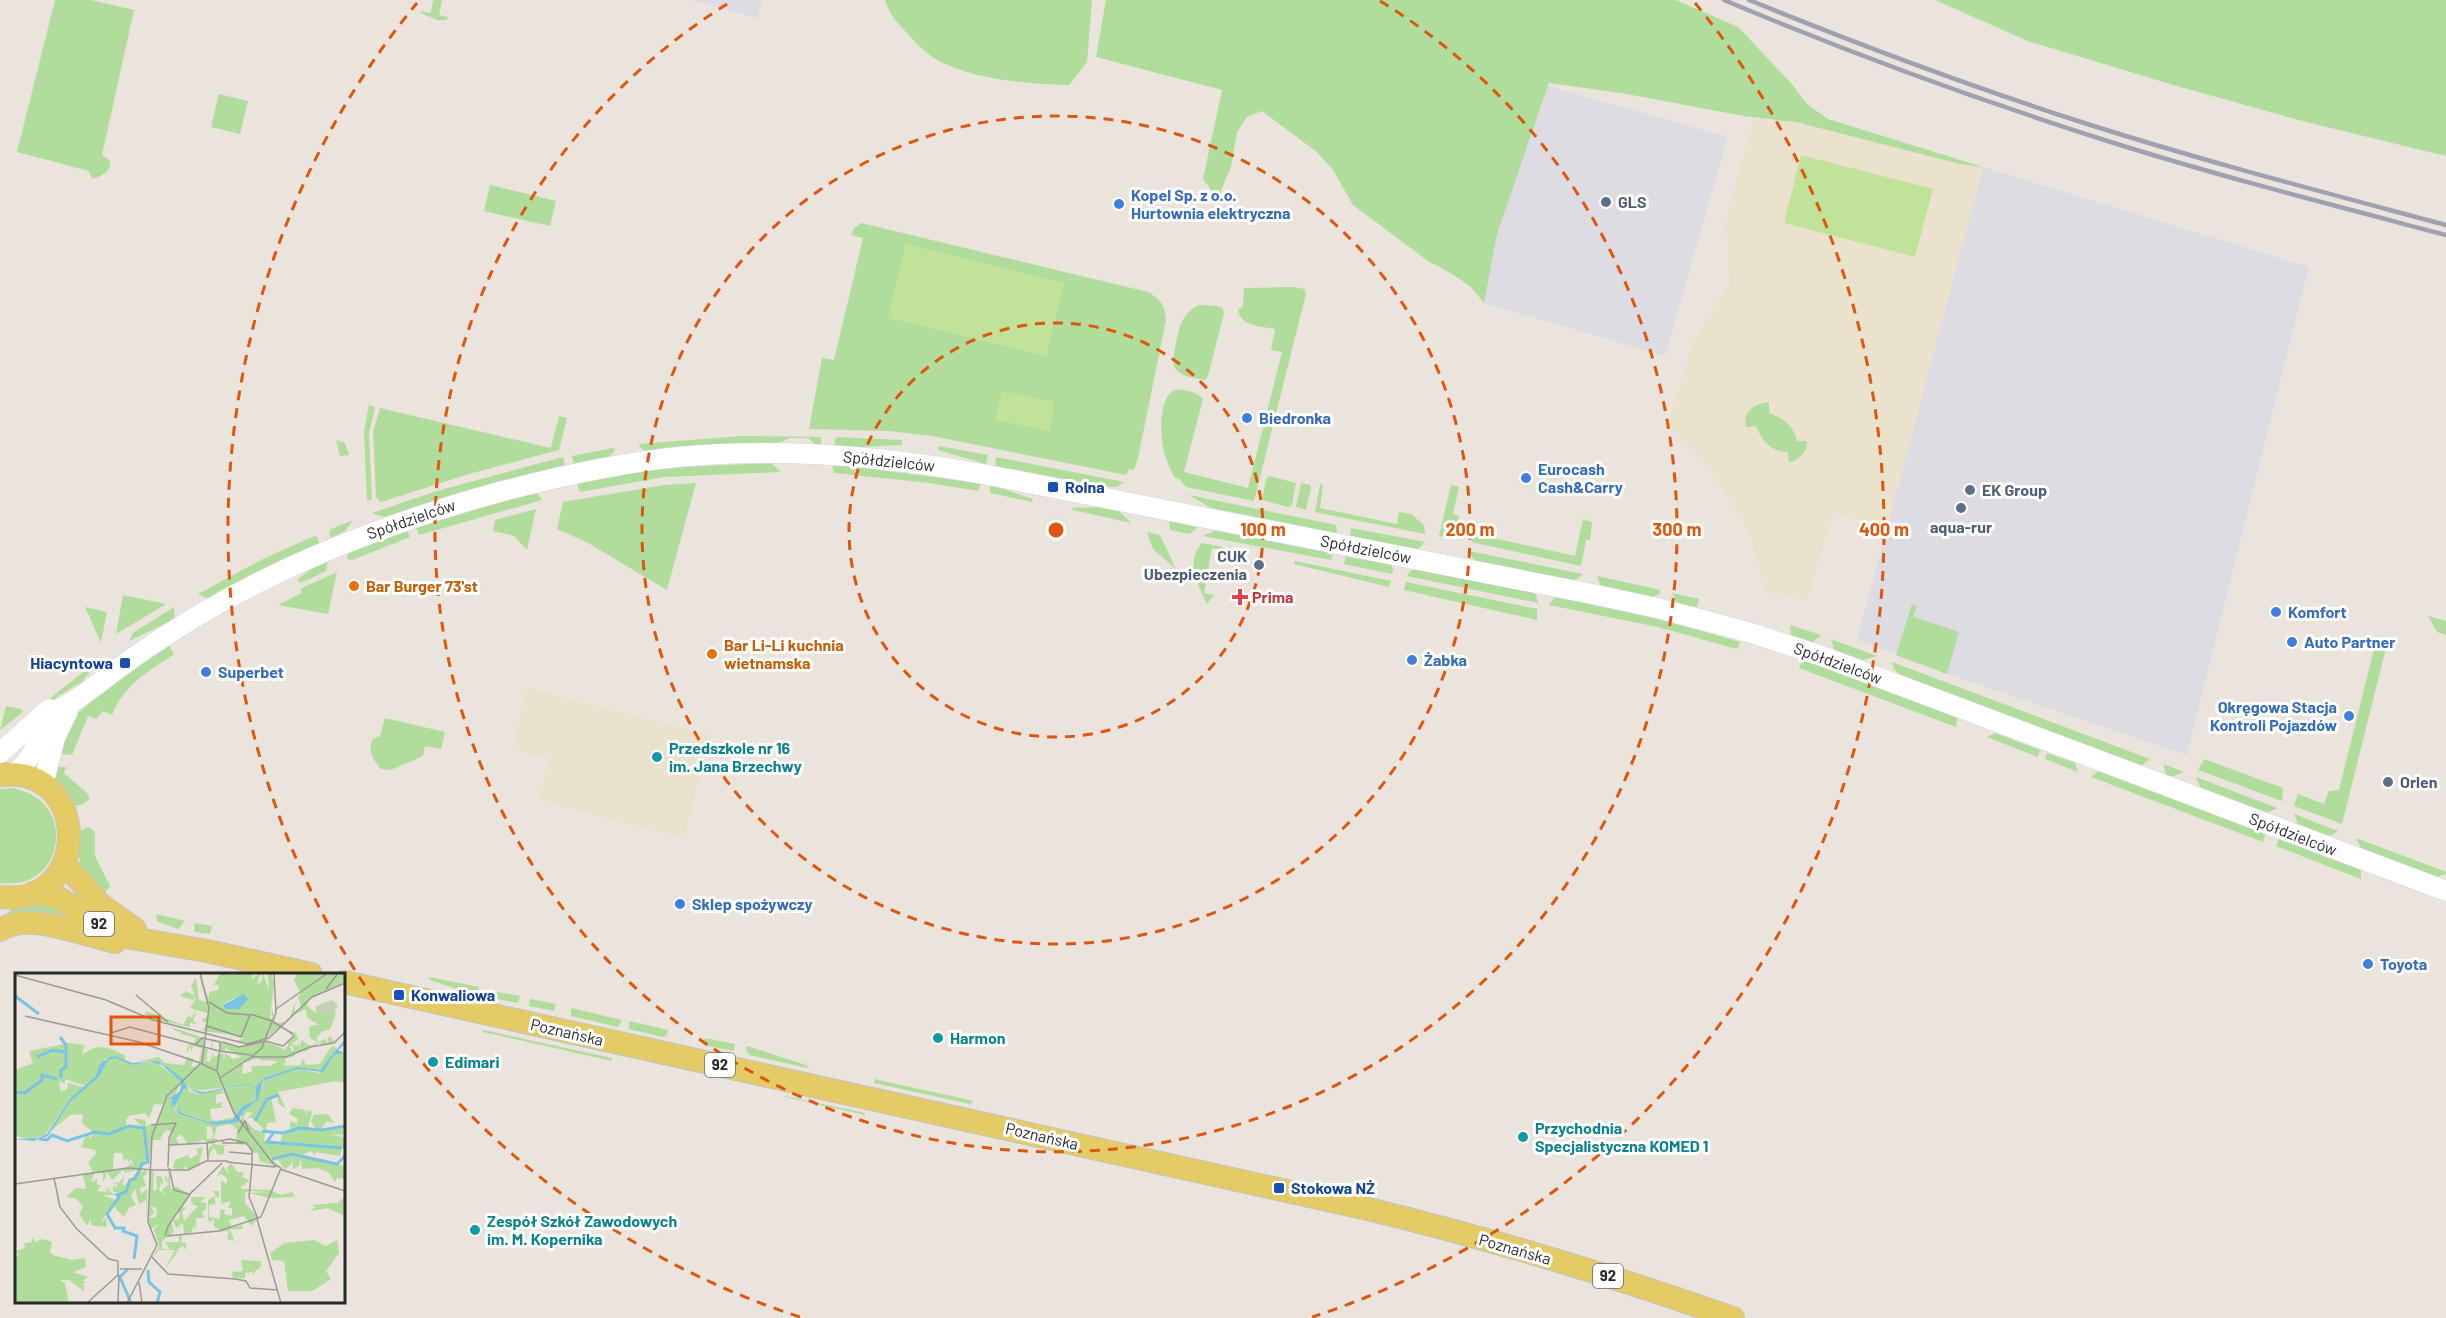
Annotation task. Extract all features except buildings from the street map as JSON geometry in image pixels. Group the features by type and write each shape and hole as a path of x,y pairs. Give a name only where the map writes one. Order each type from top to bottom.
{"main road":[{"path":"6,775 28,778 43,785 59,800 68,819 70,845 64,863 55,877 33,893"},
{"name":"92","path":"64,863 101,905 115,916 132,927 170,944"},
{"name":"92","path":"0,897 19,897 33,893 59,898 115,933 136,940 170,944 302,973"},
{"path":"0,930 15,924 38,923 129,946 170,944"},
{"name":"Poznańska","path":"345,982 1377,1211 1624,1281 1733,1318"}],"street":[{"name":"Spółdzielców","path":"6,775 29,759 37,748 43,729 56,711 169,634 298,563 364,535 441,508 553,478 613,466 678,458 795,454 875,458 1016,480 1587,593 1710,622 1832,660 2446,891"},
{"path":"0,753 59,701 85,693"},
{"name":"Spółdzielców","path":"43,785 55,738 62,722 85,693"}],"shaded area":[{"path":"692,0 762,0 757,18"},
{"path":"1548,86 1728,137 1665,356 1484,303 1497,234"},
{"path":"1754,118 1796,122 1960,164 1983,167 1887,528 1833,513 1807,601 1787,595 1766,593 1748,530 1706,462 1668,426 1691,347 1730,283 1725,222"},
{"path":"1983,167 2309,267 2187,755 1947,674 1857,640"},
{"path":"527,688 711,735 685,835 678,837 539,800 549,758 513,748"}],"green space":[{"path":"55,0 91,0 134,10 102,155 110,162 110,166 102,175 92,179 89,171 17,152"},
{"path":"433,0 442,0 439,15 448,17 447,20 437,20 421,13 421,11 431,13"},
{"path":"885,0 1092,0 1087,62 1069,85 1020,82 969,73 939,61 926,52 897,23"},
{"path":"1106,0 1676,0 1738,27 1790,82 1807,104 1828,119 1983,167 1960,164 1796,122 1744,116 1621,93 1549,83 1497,234 1484,303 1471,287 1428,261 1353,205 1333,170 1317,152 1262,111 1247,117 1237,132 1231,167 1219,195 1212,191 1203,179 1222,90 1096,57"},
{"path":"1935,0 2446,0 2446,156 2306,122 2028,41"},
{"path":"219,94 248,101 240,134 211,127"},
{"path":"1801,155 1933,189 1915,257 1784,223"},
{"path":"490,185 556,201 550,226 484,211"},
{"path":"861,223 1148,292 1156,297 1163,306 1166,320 1134,470 1129,469 1126,475 932,436 888,431 809,429 822,358 834,360 863,238 851,235 854,228"},
{"path":"906,244 1064,283 1046,356 888,318"},
{"path":"1244,288 1305,289 1306,294 1254,501 1186,487 1175,478 1163,449 1161,424 1166,400 1175,390 1194,393 1203,399 1184,472 1248,488 1282,352 1271,350 1275,329 1247,323 1238,310 1243,306"},
{"path":"1199,305 1217,306 1222,308 1224,313 1205,380 1181,373 1174,366 1173,361 1182,322 1192,309"},
{"path":"1002,391 1055,402 1049,431 995,420"},
{"path":"1769,402 1769,413 1787,423 1797,441 1807,441 1802,455 1789,463 1788,452 1768,445 1756,426 1746,427 1746,417 1751,409"},
{"path":"369,405 375,407 369,433 372,499 367,501 364,431"},
{"path":"380,408 551,448 559,416 567,418 559,450 469,474 381,502 376,497 373,432"},
{"path":"742,436 821,437 821,444 815,444 808,438 790,438 776,444 742,443 645,451 639,446 639,444"},
{"path":"836,437 902,440 902,445 860,447 834,445"},
{"path":"336,440 345,443 349,455 340,456"},
{"path":"939,446 988,455 986,464 938,450"},
{"path":"613,448 615,450 609,457 574,463 572,456"},
{"path":"563,457 565,465 474,489 384,517 372,513 437,491"},
{"path":"996,457 1124,482 1117,487 1109,487 995,466"},
{"path":"771,463 781,472 664,477 580,492 577,483 662,468"},
{"path":"832,464 981,483 978,491 930,483 834,473"},
{"path":"1269,476 1296,483 1292,505 1288,507 1262,500"},
{"path":"696,483 667,590 588,543 557,529 563,502 664,485"},
{"path":"1301,483 1311,487 1306,510 1296,507"},
{"path":"1320,484 1323,485 1320,508 1397,524 1399,512 1411,514 1424,525 1425,534 1315,512"},
{"path":"990,485 1033,499 1032,502 990,493"},
{"path":"1451,485 1459,487 1453,514 1459,516 1453,539 1439,536"},
{"path":"530,494 538,494 542,500 419,535 416,527"},
{"path":"1189,495 1336,525 1337,533 1211,508"},
{"path":"1104,507 1119,511 1131,523 1072,508"},
{"path":"536,509 527,550 514,536 493,531 495,520"},
{"path":"1583,519 1592,522 1590,540 1586,540 1581,566 1471,542 1475,534 1575,556"},
{"path":"353,520 345,531 331,538 329,533 331,529"},
{"path":"1169,521 1198,527 1189,534 1170,530"},
{"path":"1351,528 1425,542 1418,549 1350,536"},
{"path":"407,530 410,537 352,560 347,559 348,552"},
{"path":"1217,530 1333,553 1331,560 1203,536"},
{"path":"1147,532 1160,535 1176,569 1153,549"},
{"path":"314,536 317,537 319,543 268,567 210,599 198,594 263,559"},
{"path":"1202,543 1223,547 1222,550 1212,548 1204,593 1214,595 1207,604 1197,581 1194,566 1194,558"},
{"path":"1469,551 1583,574 1572,580 1474,560"},
{"path":"1346,556 1390,564 1393,569 1392,574 1344,564"},
{"path":"328,560 326,571 301,583 297,580 321,562"},
{"path":"1295,561 1391,581 1389,587 1294,564"},
{"path":"1415,569 1532,592 1536,595 1538,603 1407,576"},
{"path":"337,572 328,614 278,605 302,593 300,589"},
{"path":"1597,576 1661,590 1659,594 1651,597 1600,585"},
{"path":"1406,582 1537,609 1537,620 1404,590"},
{"path":"1672,593 1699,599 1697,607 1677,603"},
{"path":"123,595 166,604 116,634"},
{"path":"1559,597 1662,620 1740,642 1737,649 1658,627 1549,605 1554,598"},
{"path":"1912,604 1917,606 1913,617 1959,632 1947,674 1896,655"},
{"path":"85,607 107,612 101,643"},
{"path":"174,607 175,619 129,641 133,633"},
{"path":"2428,616 2446,621 2446,635 2437,632"},
{"path":"1790,625 1821,635 1813,642 1791,635"},
{"path":"1831,639 1877,656 1863,660 1834,650"},
{"path":"2375,645 2386,648 2342,824 2294,806 2298,794 2324,804 2329,791 2339,790"},
{"path":"169,646 174,654 130,687 112,715 103,711 96,719 88,716 72,755 55,753 69,720 128,672"},
{"path":"1802,660 1957,717 1956,727 1799,668"},
{"path":"1892,662 2150,759 2142,765 2137,765 1901,676 1894,669"},
{"path":"94,666 83,681 58,696 17,732 13,728 82,673"},
{"path":"6,706 21,709 23,712 0,730"},
{"path":"385,718 445,732 441,749 425,746 423,756 391,770 381,769 373,758 371,747 373,739 380,736"},
{"path":"1995,733 2040,750 2038,757 1987,737"},
{"path":"2047,753 2075,763 2078,772 2045,759"},
{"path":"2204,759 2283,788 2282,801 2198,770"},
{"path":"2163,764 2184,772 2171,777 2166,775"},
{"path":"52,767 66,767 64,773 90,798 82,804 73,805 53,780"},
{"path":"2098,771 2265,834 2263,842 2091,777"},
{"path":"2196,777 2277,808 2267,813 2201,789"},
{"path":"11,788 33,795 47,808 55,825 56,843 50,860 39,873 22,882 0,883 0,789"},
{"path":"2294,814 2338,831 2330,836 2298,824"},
{"path":"89,827 95,832 95,856 110,886 101,898 87,877 79,857 79,833"},
{"path":"2279,838 2361,870 2361,879 2276,846"},
{"path":"2356,838 2446,872 2446,874 2436,877 2361,848"},
{"path":"44,903 90,925 0,920 15,906"},
{"path":"156,914 185,921 178,929 157,921"},
{"path":"194,923 212,926 210,934 195,932"},
{"path":"429,977 479,987 478,996 430,980"},
{"path":"492,991 520,996 518,1003 490,998"},
{"path":"530,999 556,1004 554,1011 529,1006"},
{"path":"571,1008 622,1020 618,1027 571,1016"},
{"path":"629,1021 668,1030 667,1035 663,1037 629,1029"},
{"path":"483,1030 612,1058 612,1061 483,1032"},
{"path":"705,1038 735,1044 734,1051 703,1045"},
{"path":"747,1046 809,1066 807,1068 750,1055 746,1050"},
{"path":"874,1079 974,1101 970,1104 874,1083"},
{"path":"785,1097 865,1113 865,1115"}],"railway":[{"path":"1724,0 1870,58 2067,128 2199,168 2446,235"},
{"path":"1749,0 1912,64 2078,121 2215,162 2446,225"}],"place":[{"name":"GLS","path":"1606,202"},
{"name":"Kopel Sp. z o.o. Hurtownia elektryczna","path":"1119,204"},
{"name":"Biedronka","path":"1247,418"},
{"name":"Eurocash Cash&Carry","path":"1526,478"},
{"name":"Rolna","path":"1053,487"},
{"name":"EK Group","path":"1970,490"},
{"name":"aqua-rur","path":"1961,508"},
{"name":"CUK Ubezpieczenia","path":"1259,565"},
{"name":"Bar Burger 73'st","path":"354,586"},
{"name":"Prima","path":"1240,597"},
{"name":"Komfort","path":"2276,612"},
{"name":"Auto Partner","path":"2292,642"},
{"name":"Bar Li-Li kuchnia wietnamska","path":"712,654"},
{"name":"Żabka","path":"1412,660"},
{"name":"Hiacyntowa","path":"125,663"},
{"name":"Superbet","path":"206,672"},
{"name":"Okręgowa Stacja Kontroli Pojazdów","path":"2349,716"},
{"name":"Przedszkole nr 16 im. Jana Brzechwy","path":"657,757"},
{"name":"Orlen","path":"2388,782"},
{"name":"Sklep spożywczy","path":"680,904"},
{"name":"Toyota","path":"2368,964"},
{"name":"Konwaliowa","path":"399,995"},
{"name":"Harmon","path":"938,1038"},
{"name":"Edimari","path":"433,1062"},
{"name":"Przychodnia Specjalistyczna KOMED 1","path":"1523,1137"},
{"name":"Stokowa NŻ","path":"1279,1188"},
{"name":"Zespół Szkół Zawodowych im. M. Kopernika","path":"475,1230"}]}
